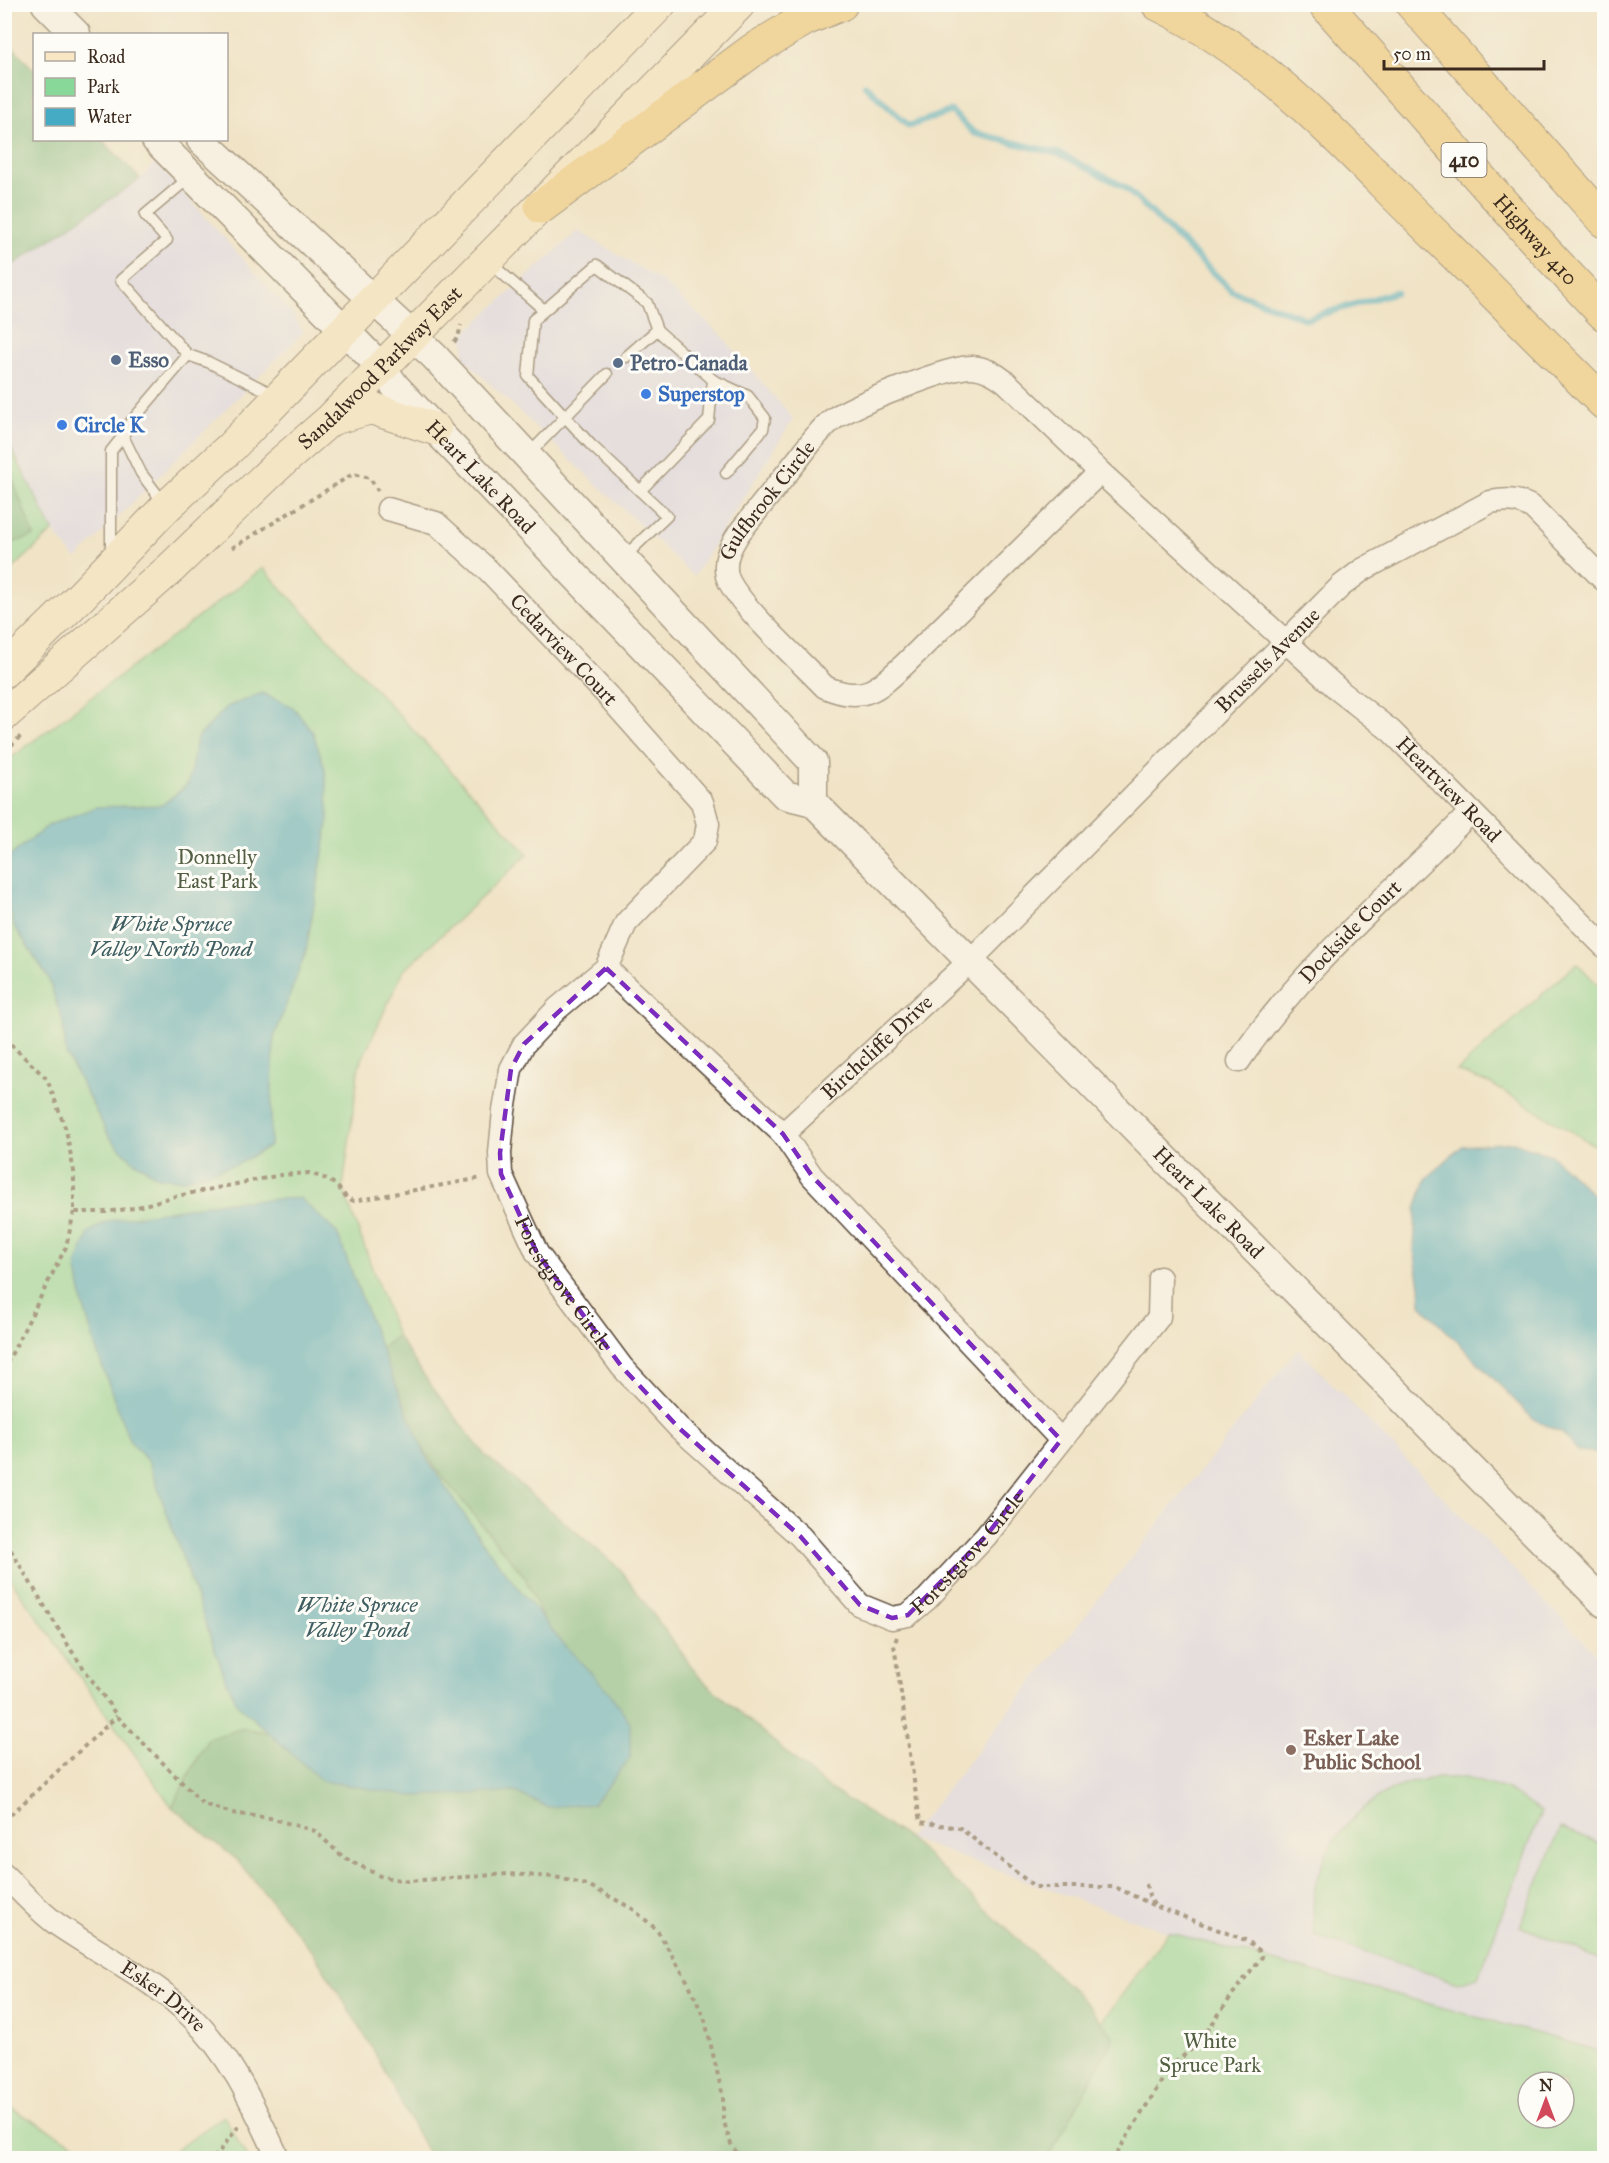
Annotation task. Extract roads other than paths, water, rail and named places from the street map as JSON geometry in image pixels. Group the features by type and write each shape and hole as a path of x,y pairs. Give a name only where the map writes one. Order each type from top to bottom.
{"highway":[{"path":"541,207 753,50 805,19 841,4"},
{"path":"1158,4 1189,19 1234,48 1288,91 1605,403"},
{"name":"Highway 410","path":"1325,4 1545,251 1605,314"},
{"path":"1412,4 1605,221"}],"main road":[{"path":"4,671 166,507 231,447 660,4"},
{"name":"Sandalwood Parkway East","path":"4,715 171,567 277,466 331,419 739,4"},
{"path":"331,419 371,408 435,429"},
{"path":"166,507 171,567"}],"street":[{"path":"46,4 75,33"},
{"name":"Heart Lake Road","path":"157,141 382,368 395,386 435,429 785,795 813,802 1605,1603"},
{"path":"202,141 413,335 624,557 813,762 813,802"},
{"name":"Gulfbrook Circle","path":"1100,472 881,687 867,694 840,693 825,687 746,605 732,588 727,575 726,560 730,547 739,533 832,420 862,405 946,371 960,367 976,367 993,372 1006,382 1100,472 1286,641"},
{"name":"Brussels Avenue","path":"971,960 1341,586 1362,570 1490,502 1509,499 1533,508 1605,580"},
{"name":"Cedarview Court","path":"388,509 436,523 489,571 607,695 702,802 708,824"},
{"name":"Heartview Road","path":"1286,641 1341,692 1391,731 1605,946"},
{"name":"Dockside Court","path":"1239,1061 1262,1028 1327,954 1471,812"},
{"name":"Forestgrove Circle","path":"708,824 705,841 626,923 606,968 557,1009 524,1044 511,1070 500,1153 501,1174 537,1253 622,1367 679,1428 800,1536 860,1605 892,1618 908,1615 927,1599 986,1536 1160,1317 1160,1278"},
{"name":"Birchcliffe Drive","path":"783,1134 971,960"},
{"path":"606,968 783,1134 812,1176 1061,1440"},
{"name":"Esker Drive","path":"4,1875 56,1923 148,1983 183,2009 214,2042 246,2090 278,2158"}],"lane":[{"path":"192,176 145,215 167,240 121,280 188,355 208,362 279,397"},
{"path":"488,261 544,310"},
{"path":"624,557 667,516 591,445 528,376 533,320 597,265 647,303 657,330 713,380 748,396 765,418 764,429 726,473"},
{"path":"626,357 657,330"},
{"path":"110,565 111,451 130,423 188,355"},
{"path":"528,455 607,374"},
{"path":"640,491 709,420 713,380"},
{"path":"123,436 141,473 166,507"}],"water":[{"name":"White Spruce Valley North Pond","path":"262,693 293,707 313,732 325,769 329,818 306,951 274,1038 270,1146 240,1163 182,1180 158,1177 132,1160 110,1138 66,1054 63,1023 48,977 14,926 5,892 10,856 49,825 96,807 162,805 188,784 197,738 227,707"},
{"path":"1513,1142 1551,1155 1604,1205 1604,1453 1578,1451 1562,1433 1533,1419 1421,1305 1414,1251 1416,1208 1426,1179 1462,1146"},
{"name":"White Spruce Valley Pond","path":"300,1198 337,1233 385,1359 428,1461 486,1547 558,1638 610,1693 630,1723 630,1758 593,1804 547,1807 515,1792 413,1796 322,1781 238,1705 225,1678 149,1463 129,1440 97,1352 83,1304 76,1265 89,1232 108,1221 223,1202"}],"waterway":[{"path":"865,85 909,126 951,111 974,133 1060,154 1125,187 1232,291 1306,319 1396,292"}],"place":[{"name":"Esso","path":"116,360"},
{"name":"Petro-Canada","path":"618,363"},
{"name":"Superstop","path":"646,394"},
{"name":"Circle K","path":"62,425"},
{"name":"Esker Lake Public School","path":"1291,1750"}],"park label":[{"name":"Donnelly East Park","path":"217,869"},
{"name":"White Spruce Park","path":"1210,2053"}]}
